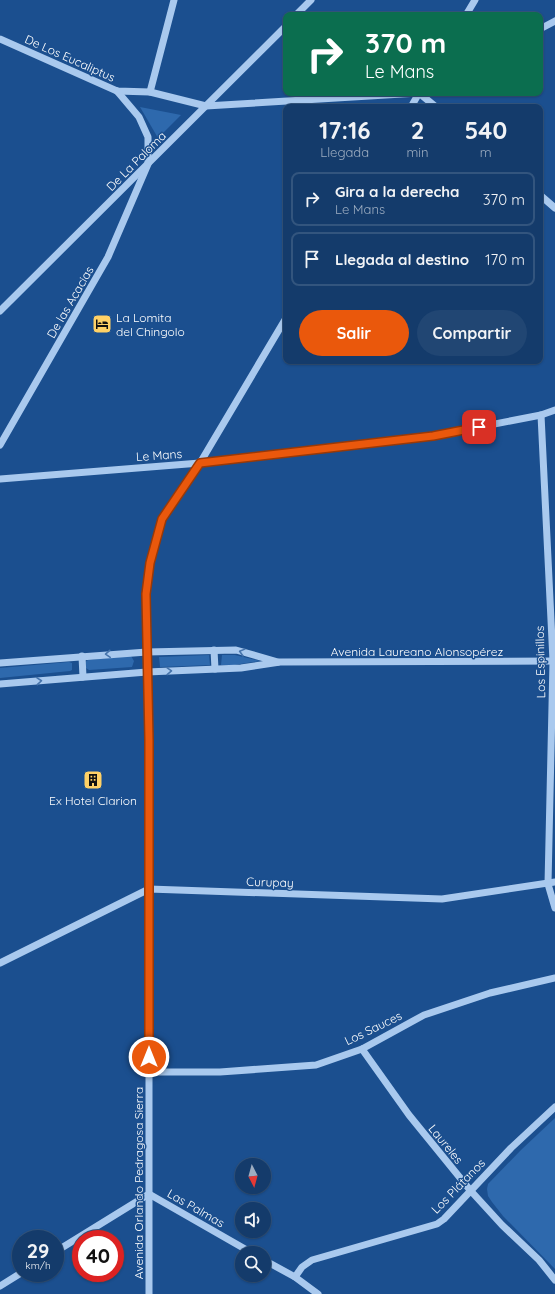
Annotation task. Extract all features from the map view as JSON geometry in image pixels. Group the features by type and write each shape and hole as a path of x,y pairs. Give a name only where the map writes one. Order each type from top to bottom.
{"street":[{"path":"150,92 174,0"},
{"path":"299,12 311,0"},
{"path":"468,12 475,0"},
{"path":"543,27 555,21"},
{"name":"De La Paloma","path":"0,311 283,29"},
{"name":"De Los Eucaliptus","path":"0,39 117,91 150,92 206,106 370,96"},
{"path":"117,91 139,117 148,137 148,164"},
{"path":"423,96 432,104"},
{"name":"De las Acacias","path":"0,445 108,257 148,164"},
{"path":"543,198 555,208"},
{"name":"Avenida Orlando Pedragosa Sierra","path":"149,1294 149,740 146,594 150,563 162,519 200,463 283,323"},
{"name":"Le Mans","path":"0,479 200,463 433,436 540,415 555,410"},
{"name":"Los Espinillos","path":"540,415 554,661 551,883 555,908"},
{"path":"214,650 215,669"},
{"name":"Avenida Laureano Alonsopérez","path":"0,663 147,652 214,650 236,650 280,662"},
{"path":"82,656 83,677"},
{"name":"Avenida Laureano Alonsopérez","path":"0,684 147,672 241,668 280,662 554,661"},
{"name":"Curupay","path":"0,963 149,889 442,900 551,883"},
{"name":"Los Sauces","path":"149,1072 220,1072 316,1065 362,1049 424,1015 490,993 555,978"},
{"name":"Laureles","path":"362,1049 409,1115 470,1190 502,1225 539,1260 555,1280"},
{"name":"Los Plátanos","path":"295,1277 302,1267 312,1260 437,1224 444,1219 470,1190 555,1107"},
{"path":"64,1246 149,1194"},
{"name":"Las Palmas","path":"149,1194 240,1246"},
{"path":"271,1264 295,1277 318,1294"},
{"path":"0,1286 12,1279"}],"shaded area":[{"path":"140,107 181,115 158,138"},
{"path":"209,655 210,665 160,667 159,657"},
{"path":"222,655 235,655 260,661 234,665 221,665"},
{"path":"131,656 134,661 132,667 89,670 86,668 85,662 88,660"},
{"path":"69,662 72,663 72,670 70,671 0,678 0,668"},
{"path":"555,1118 555,1269 503,1216 488,1196 487,1189 488,1184"}],"place":[{"name":"La Lomita del Chingolo","path":"102,324"},
{"name":"Ex Hotel Clarion","path":"93,780"}],"route":[{"path":"149,1057 149,740 146,594 150,563 162,519 200,463 433,436 479,427"}]}
